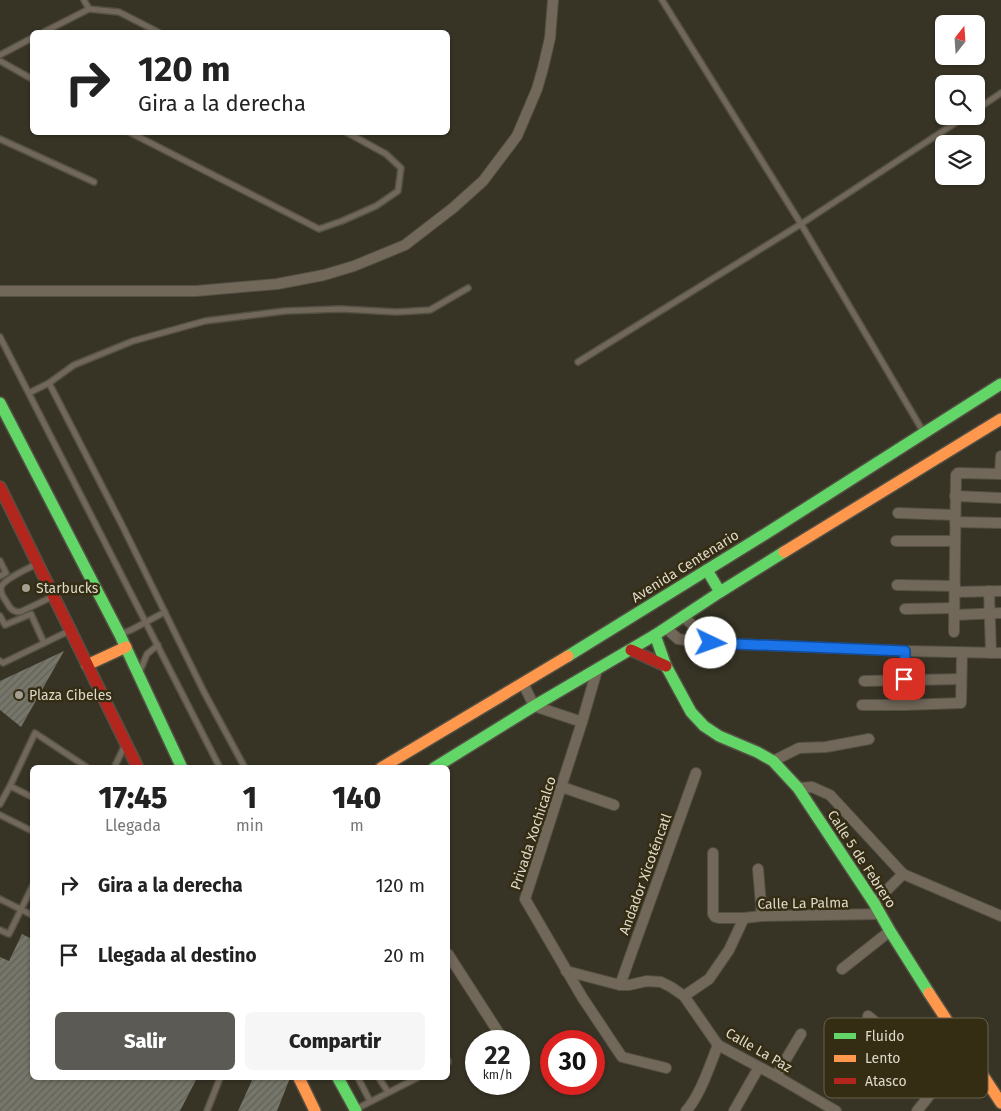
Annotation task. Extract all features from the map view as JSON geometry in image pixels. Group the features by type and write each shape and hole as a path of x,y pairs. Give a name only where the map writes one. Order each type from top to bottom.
{"street":[{"path":"0,291 196,291 278,284 324,275 354,266 405,244 453,208 483,181 517,136 544,68 550,38 553,0"},
{"name":"Avenida Centenario","path":"386,765 524,683 707,570 1001,384"},
{"path":"0,403 120,634 181,765"},
{"path":"439,765 534,706 631,650 720,592 1001,419"},
{"path":"954,632 957,474 1001,474 1001,456"},
{"path":"0,487 136,765"},
{"path":"956,496 1001,498"},
{"path":"898,513 1001,523"},
{"path":"896,541 955,540"},
{"path":"707,570 720,592"},
{"path":"897,585 1001,592"},
{"path":"666,628 678,640 711,643 996,653 989,614 989,591"},
{"path":"905,609 1001,613"},
{"path":"684,616 711,643"},
{"name":"Calle 5 de Febrero","path":"655,635 666,666 691,712 704,726 719,736 773,761 798,788 874,903 945,1018"},
{"path":"87,665 126,647"},
{"path":"631,650 666,666"},
{"path":"905,651 905,705"},
{"path":"862,705 961,703 962,653"},
{"name":"Privada Xochicalco","path":"597,670 562,787 525,899 566,971 622,1058 666,1068"},
{"path":"864,681 961,679"},
{"path":"524,683 534,706 582,722"},
{"path":"773,761 799,748 826,747 869,739"},
{"name":"Andador Xicoténcatl","path":"620,985 696,773"},
{"path":"562,787 614,805"},
{"path":"798,788 812,787 830,795 903,874 1001,916"},
{"path":"713,853 713,914 719,918 744,918"},
{"path":"758,869 762,916"},
{"path":"874,903 903,874"},
{"name":"Calle La Palma","path":"684,996 709,979 729,950 744,918 881,914"},
{"path":"842,969 890,931"},
{"path":"450,962 496,1030"},
{"path":"566,971 620,985 647,981 661,982 684,996"},
{"name":"Calle La Paz","path":"684,996 718,1046 759,1066 830,1109"},
{"path":"776,1076 801,1034"},
{"path":"686,1111 702,1084 718,1046"},
{"path":"734,1111 759,1066"},
{"path":"300,1080 315,1111"},
{"path":"339,1080 355,1110"},
{"name":"Calle 5 de Febrero","path":"988,1084 1001,1103"},
{"path":"917,1111 927,1098"}],"lane":[{"path":"84,0 89,9"},
{"path":"662,0 801,224 924,434"},
{"path":"48,30 89,9 120,12 154,30"},
{"path":"0,56 30,39"},
{"path":"0,61 30,78"},
{"path":"985,104 1001,93"},
{"path":"578,362 801,224 952,125"},
{"path":"135,135 319,229 376,206 398,191 401,168 386,154 351,135"},
{"path":"0,139 94,182"},
{"path":"29,393 49,383 74,365 134,341 205,321 285,311 341,308 397,312 430,310 468,288"},
{"path":"0,337 218,765"},
{"path":"49,383 121,523 204,692 243,765"},
{"path":"0,561 6,573 0,576"},
{"path":"37,563 4,582 0,592 10,609 15,612 20,612 53,596"},
{"path":"120,634 165,612"},
{"path":"0,616 5,625 31,614 44,643"},
{"path":"0,661 3,663 70,631"},
{"path":"139,674 147,654 158,645"},
{"path":"0,804 35,733 83,765"},
{"path":"116,765 126,744"},
{"path":"10,786 30,796"},
{"path":"0,815 30,831"},
{"path":"0,930 9,934 30,891"},
{"path":"0,899 30,914"},
{"path":"207,1111 219,1080"},
{"path":"359,1080 370,1101"},
{"path":"381,1080 388,1092"},
{"path":"355,1110 413,1080"}],"building":[{"name":"Plaza Cibeles","path":"64,651 21,727 0,710 0,681"},
{"path":"22,934 30,938 30,1080 196,1080 180,1111 0,1111 0,957 9,961"},
{"path":"252,1080 289,1080 277,1111 238,1111"}],"traffic: fast":[{"path":"568,656 770,531 1001,384"},
{"path":"0,403 120,635 181,765"},
{"path":"439,765 534,706 655,635 784,552"},
{"path":"707,570 720,592"},
{"path":"655,635 666,666 691,712 704,726 719,736 773,761 798,788 874,903 929,993"},
{"path":"339,1080 356,1111"}],"traffic: slow":[{"path":"784,552 1001,419"},
{"path":"87,665 126,647"},
{"path":"386,765 568,656"},
{"path":"929,993 945,1018"},
{"path":"300,1080 315,1111"},
{"path":"988,1083 1001,1103"}],"traffic: jam":[{"path":"0,487 137,765"},
{"path":"631,650 666,666"}],"place":[{"name":"Starbucks","path":"26,588"},
{"name":"Plaza Cibeles","path":"19,695"}],"route":[{"path":"711,643 905,651 904,679"}]}
